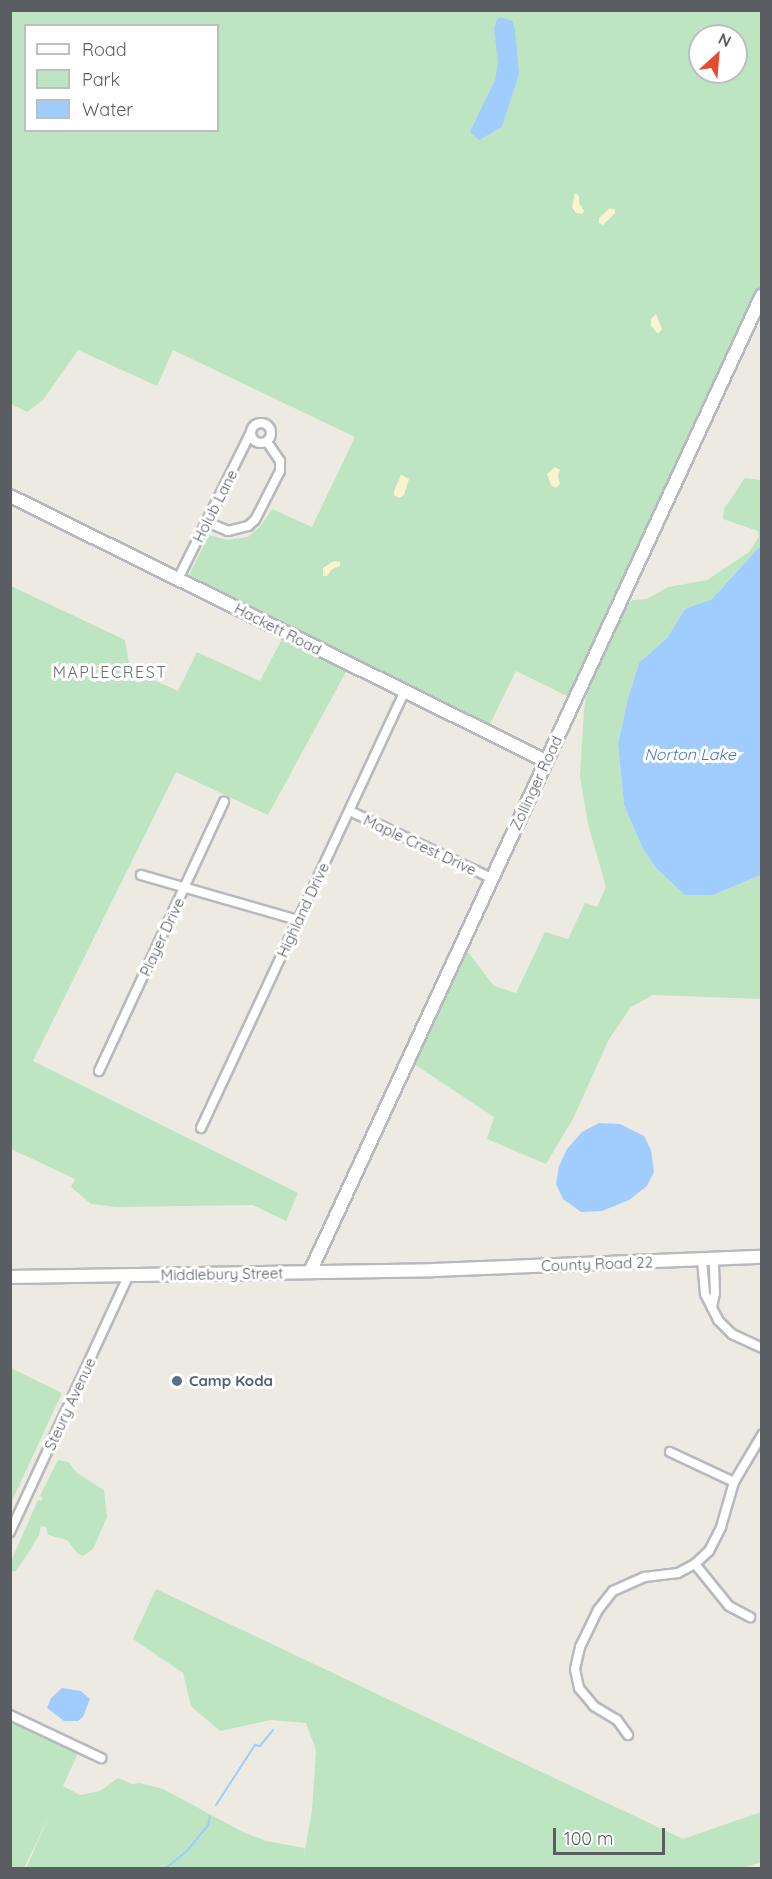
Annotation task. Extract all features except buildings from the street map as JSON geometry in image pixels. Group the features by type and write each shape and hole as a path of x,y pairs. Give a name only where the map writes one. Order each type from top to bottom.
{"street":[{"name":"Zollinger Road","path":"310,1272 762,295"},
{"path":"256,424 266,424 271,432 267,442 255,442 251,432 256,424"},
{"name":"Holub Lane","path":"178,579 251,432"},
{"path":"207,522 228,531 248,526 255,520 280,471 280,461 267,442"},
{"name":"Hackett Road","path":"10,496 546,760"},
{"name":"Highland Drive","path":"201,1128 404,692"},
{"name":"Player Drive","path":"99,1071 224,802"},
{"name":"Maple Crest Drive","path":"350,811 491,878"},
{"path":"141,874 298,920"},
{"name":"County Road 22","path":"433,1270 762,1257"},
{"path":"708,1260 705,1294 724,1328 762,1348"},
{"name":"Middlebury Street","path":"10,1277 433,1270"},
{"name":"Steury Avenue","path":"10,1532 129,1275"},
{"path":"628,1735 616,1720 594,1706 579,1688 575,1669 580,1647 598,1610 613,1591 645,1577 678,1573 695,1564 715,1542 734,1482 762,1435"},
{"path":"670,1452 734,1482"},
{"path":"695,1564 729,1606 750,1617"},
{"path":"10,1715 101,1758"}],"green space":[{"path":"10,11 761,11 761,295 571,698 516,671 489,726 189,575 209,535 227,540 248,537 260,527 272,509 312,527 355,437 173,350 157,386 78,350 43,400 27,412 11,404"},
{"path":"745,478 761,480 761,545 712,599 685,609 667,638 639,663 627,702 618,744 624,805 642,847 656,868 685,895 713,895 761,875 761,999 653,995 631,1007 609,1039 574,1117 546,1164 487,1139 494,1117 411,1062 465,948 494,986 516,993 545,932 568,939 585,903 597,907 606,887 588,824 580,777 584,709 589,682 621,610 633,600 647,599 668,587 707,580 749,552 759,537 758,531 723,519 724,509"},
{"path":"11,586 125,640 130,669 178,691 197,652 260,681 283,637 347,670 268,815 176,772 33,1061 298,1193 286,1221 253,1205 116,1207 91,1204 71,1187 75,1179 11,1149"},
{"path":"11,1368 62,1393 11,1503"},
{"path":"58,1460 68,1462 77,1473 104,1490 107,1517 93,1549 83,1556 78,1554 67,1540 48,1535 46,1527 41,1526 39,1535 25,1558 16,1571 11,1572 11,1561 38,1500 41,1501 43,1497 40,1496"},
{"path":"156,1589 683,1839 761,1812 761,1862 743,1868 302,1868 312,1810 316,1750 306,1723 271,1720 220,1731 191,1706 183,1673 133,1639"},
{"path":"10,1717 79,1751 63,1786 80,1795 100,1791 118,1778 132,1784 140,1783 163,1789 243,1832 266,1841 305,1848 303,1865 300,1868 26,1868 51,1812 24,1868 11,1868"}],"sand":[{"path":"575,193 579,196 579,203 584,211 582,214 576,213 572,207"},
{"path":"610,208 615,210 615,213 603,225 599,223 599,218"},
{"path":"656,314 662,329 658,334 651,326 651,319"},
{"path":"555,467 560,470 558,475 560,484 556,488 551,485 547,474"},
{"path":"401,475 409,479 404,495 399,498 394,495 394,491"},
{"path":"334,561 340,562 340,566 332,569 327,576 323,576 323,568"}],"water":[{"path":"501,17 512,21 515,29 519,74 502,127 479,140 470,132 495,80 498,62 494,28 497,19"},
{"name":"Norton Lake","path":"761,545 761,875 713,895 685,895 656,868 642,847 624,805 618,744 627,702 639,663 667,638 685,609 712,599"},
{"path":"599,1123 620,1124 644,1136 651,1150 654,1172 647,1186 629,1200 602,1211 581,1212 563,1199 556,1184 559,1166 567,1149 582,1132"},
{"path":"62,1688 81,1691 90,1699 83,1717 78,1721 64,1721 47,1708 51,1698"}],"waterway":[{"path":"216,1805 255,1745 260,1746 273,1730"},
{"path":"166,1868 187,1851 208,1825 210,1816"}],"place":[{"name":"Camp Koda","path":"177,1381"}],"district":[{"name":"MAPLECREST","path":"110,672"}]}
